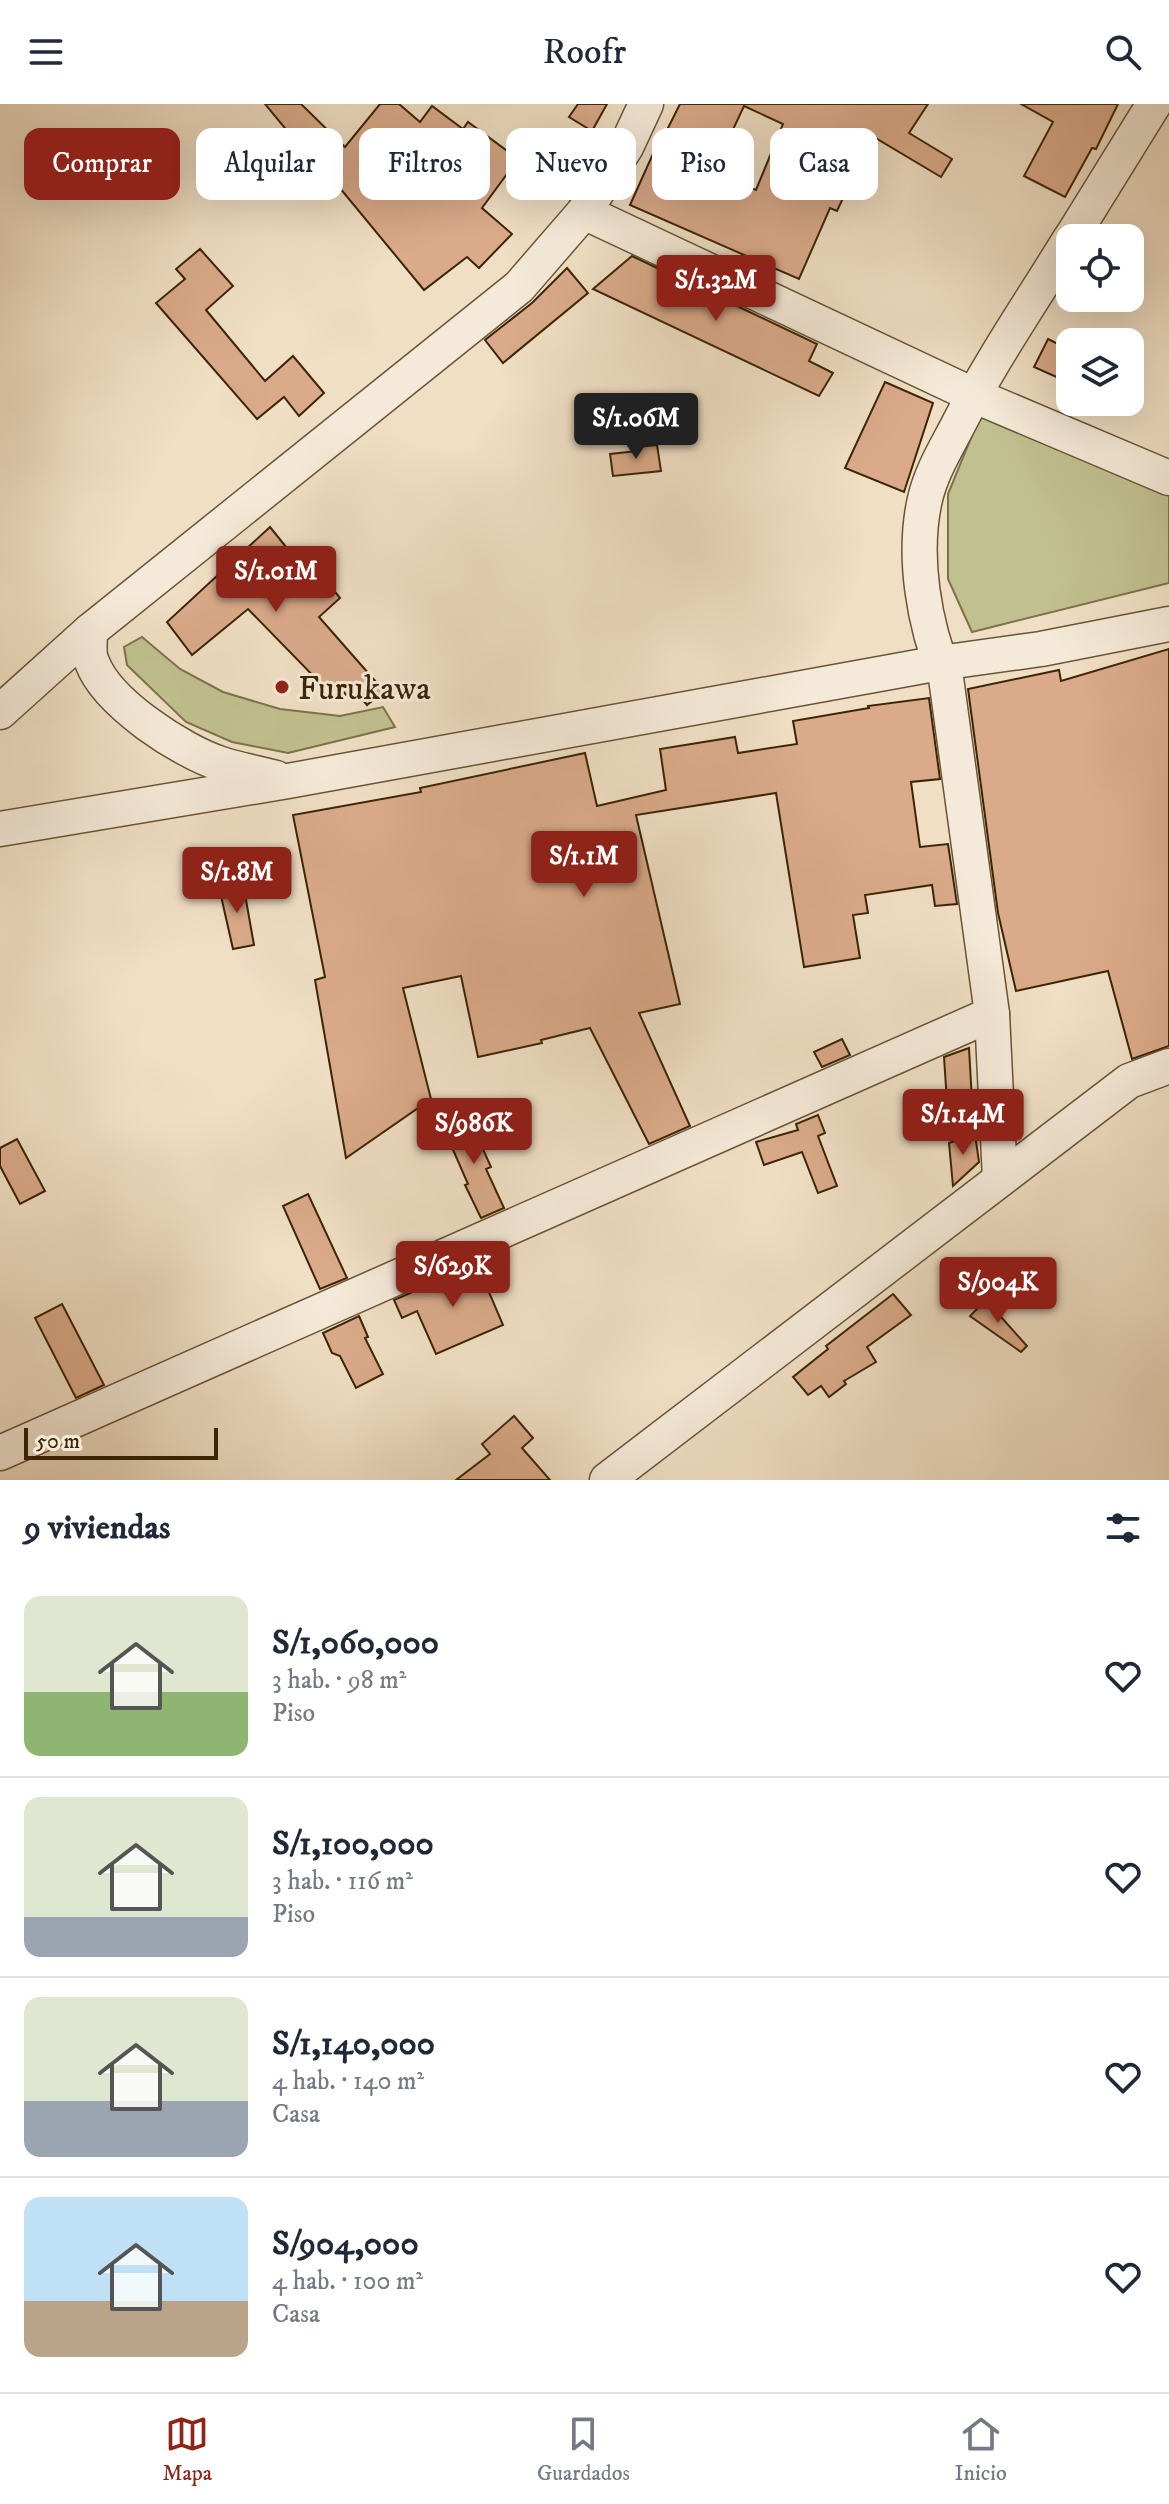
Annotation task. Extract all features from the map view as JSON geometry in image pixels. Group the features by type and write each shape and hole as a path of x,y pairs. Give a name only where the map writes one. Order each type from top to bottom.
{"street":[{"path":"0,712 90,631 519,287 584,212 626,147 646,104"},
{"path":"1079,224 1154,104"},
{"path":"584,212 973,395 1169,478"},
{"path":"1000,1179 992,1014 946,678 930,631 920,533 934,471 973,395 1056,261"},
{"path":"0,829 288,781 940,663 1041,649 1169,624"},
{"path":"90,631 91,661 127,709 165,736 218,763 288,781"},
{"path":"0,1453 992,1014"},
{"path":"607,1480 1129,1081 1169,1066"}],"shaded area":[{"path":"982,411 1169,491 1169,583 972,632 948,579 948,494"},
{"path":"142,637 180,669 223,692 280,709 340,716 383,707 395,727 288,753 232,742 186,722 127,665 124,647"}],"building":[{"path":"265,104 301,104 326,128 285,128"},
{"path":"380,104 399,104 420,122 432,106 462,128 360,128"},
{"path":"578,104 607,104 594,128 587,128 569,117"},
{"path":"680,104 928,104 909,133 952,159 941,177 878,140 878,128 781,128 783,124 744,106 734,128 668,128"},
{"path":"1021,104 1118,104 1096,149 1092,148 1065,197 1024,176 1053,122"},
{"path":"359,130 359,200 488,200 482,208 512,234 479,268 467,257 424,290 343,192 343,145 345,147"},
{"path":"490,138 506,150 506,175 490,197"},
{"path":"652,156 652,200 754,200 754,189 770,156 770,200 842,200 837,211 830,208 799,279 630,205 632,200 636,200 636,192"},
{"path":"200,249 233,286 206,310 265,381 293,356 324,393 299,416 284,397 257,419 156,303 185,279 176,269"},
{"path":"632,256 817,344 809,361 833,373 819,396 593,289"},
{"path":"567,268 588,293 503,363 485,340 532,303"},
{"path":"1048,339 1056,343 1056,377 1034,367"},
{"path":"885,382 933,403 904,492 845,468"},
{"path":"657,445 661,471 613,476 610,454"},
{"path":"270,527 319,588 326,581 340,598 319,617 384,691 367,705 354,689 346,695 336,683 328,691 248,609 192,655 167,622"},
{"path":"1169,649 1169,1046 1132,1059 1108,971 1016,991 998,913 968,689 1059,670 1061,681"},
{"path":"929,698 940,779 911,782 920,847 948,844 957,904 935,906 932,885 865,895 868,913 853,915 860,958 804,967 776,793 636,815 680,1004 639,1013 690,1126 649,1144 590,1028 541,1040 542,1043 478,1057 461,976 403,988 431,1099 346,1158 315,980 325,977 293,815 421,792 420,788 585,753 597,806 666,790 660,749 735,737 738,753 797,744 793,721"},
{"path":"243,883 254,945 233,949 219,887"},
{"path":"842,1039 850,1055 822,1067 814,1052"},
{"path":"969,1048 972,1101 947,1102 944,1057"},
{"path":"818,1115 825,1133 818,1136 837,1186 818,1193 802,1152 764,1165 756,1142 798,1130 796,1124"},
{"path":"468,1116 491,1167 486,1169 504,1208 481,1218 443,1127"},
{"path":"975,1134 979,1162 953,1186 949,1143"},
{"path":"17,1139 45,1191 20,1204 0,1166 0,1148"},
{"path":"308,1194 347,1278 320,1289 283,1206"},
{"path":"477,1264 503,1325 436,1354 417,1311 402,1318 394,1300"},
{"path":"893,1294 911,1315 867,1347 876,1362 844,1381 846,1384 829,1397 821,1386 808,1395 793,1377 828,1349 826,1346"},
{"path":"986,1300 1027,1346 1021,1352 970,1316"},
{"path":"62,1304 104,1385 76,1398 35,1318"},
{"path":"359,1316 368,1337 365,1338 383,1374 356,1388 340,1356 332,1353 323,1333"},
{"path":"514,1416 533,1438 522,1448 550,1480 456,1480 490,1454 482,1444"}],"place":[{"name":"Furukawa","path":"282,687"}]}
